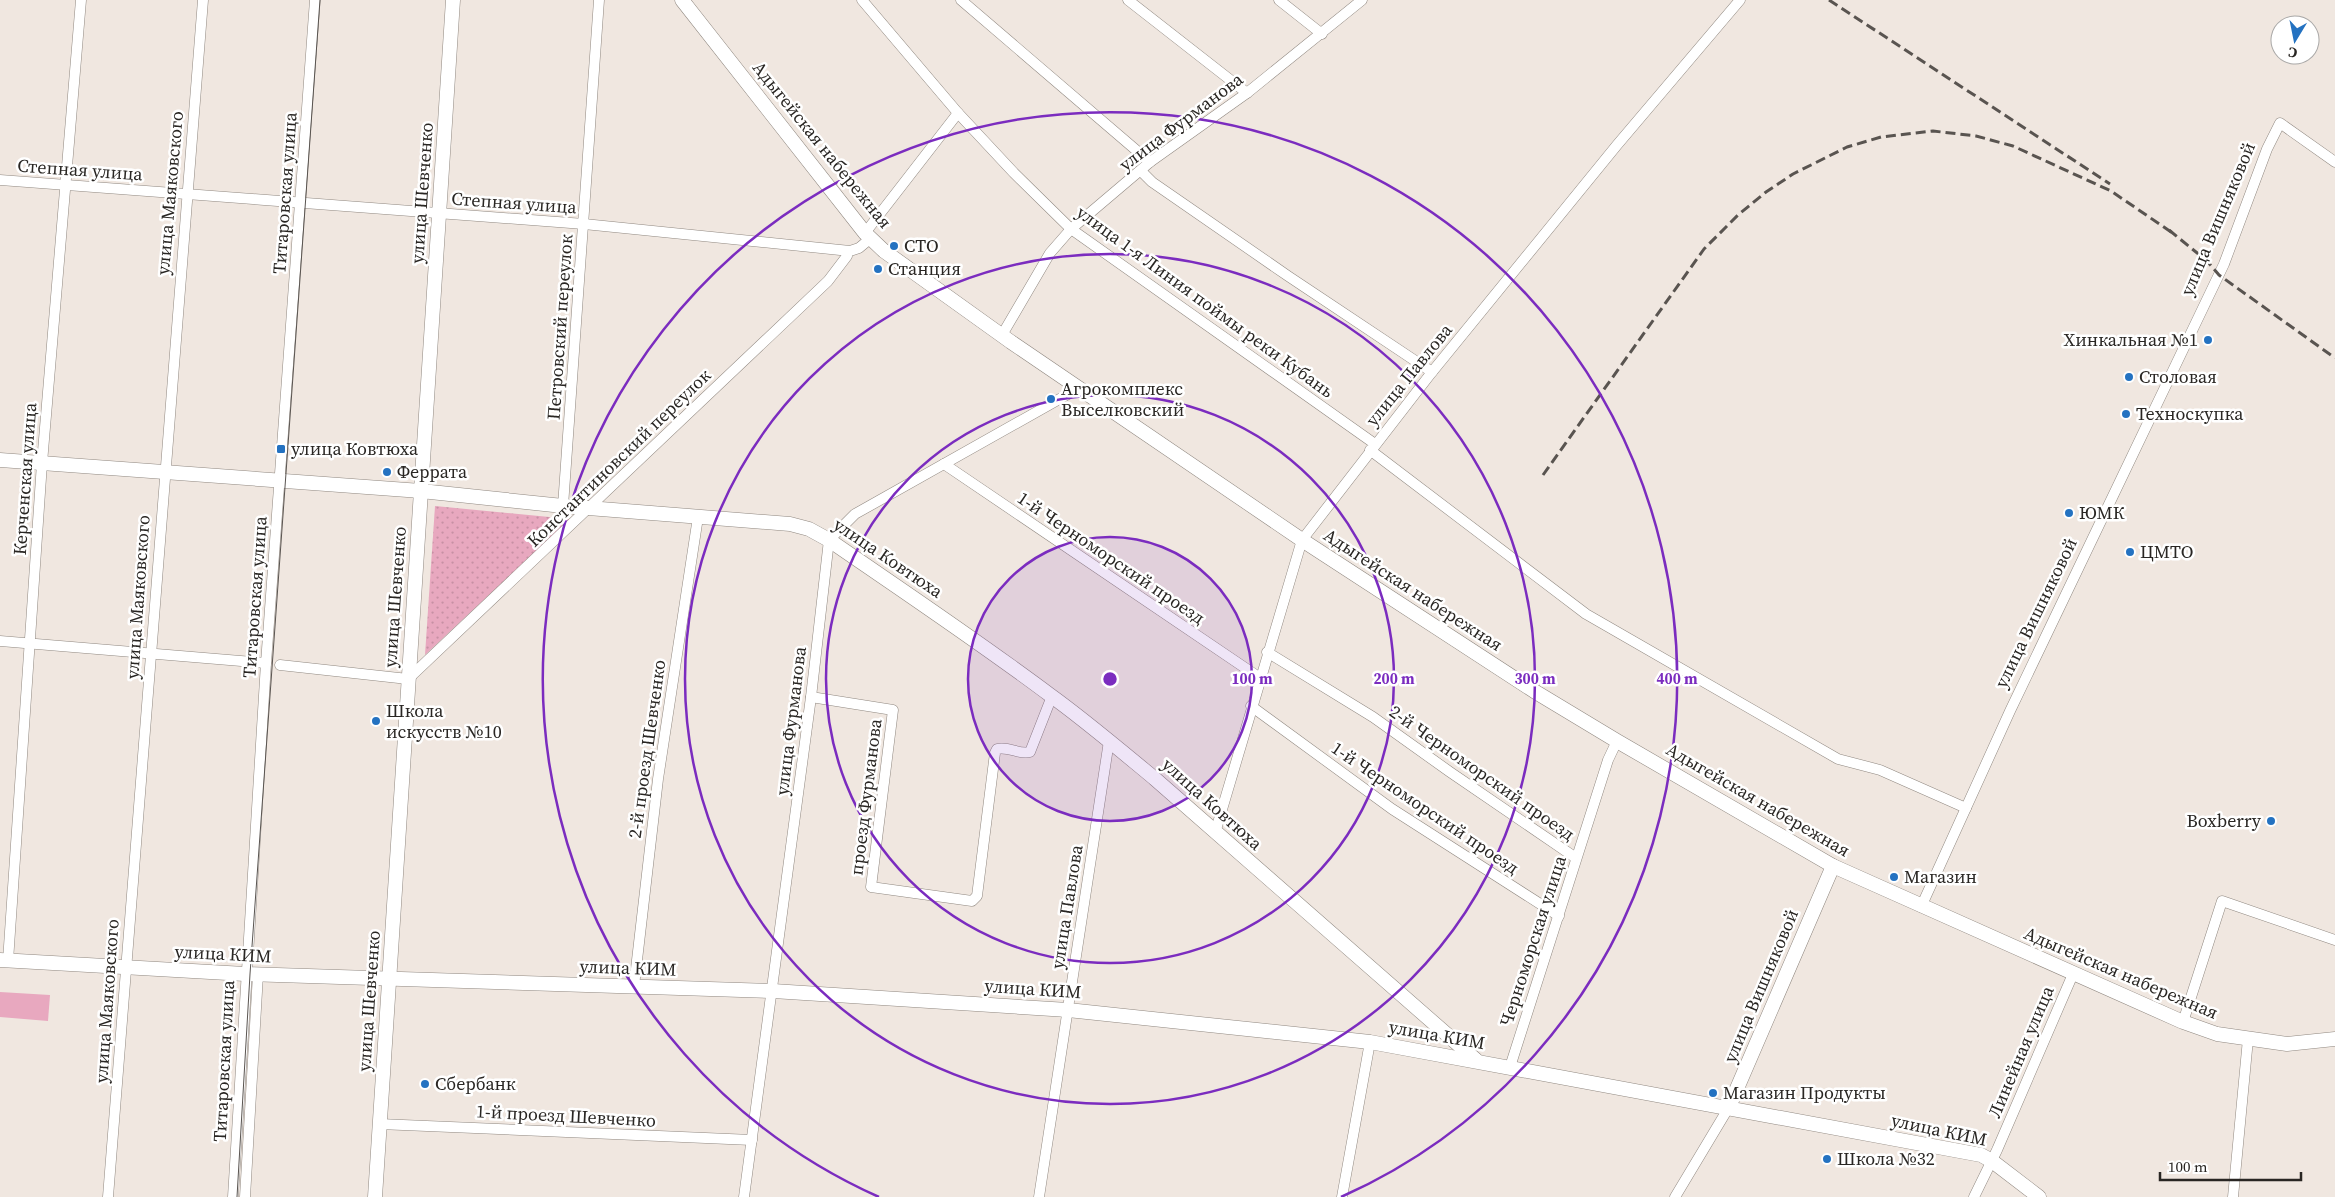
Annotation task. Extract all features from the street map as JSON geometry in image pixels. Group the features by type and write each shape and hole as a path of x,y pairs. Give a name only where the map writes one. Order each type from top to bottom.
{"street":[{"name":"Керченская улица","path":"4,960 30,643 42,463 81,0"},
{"name":"улица Маяковского","path":"108,1197 202,0"},
{"name":"Титаровская улица","path":"245,1197 252,974 266,663 315,0"},
{"name":"улица Шевченко","path":"375,1197 453,0"},
{"name":"Петровский переулок","path":"563,506 599,0"},
{"name":"Адыгейская набережная","path":"682,0 868,236 884,251 1002,335 1302,540 1534,691 1833,866 1921,907 2183,1022 2217,1034 2248,1039 2296,1044 2335,1039"},
{"name":"улица 1-я Линия поймы реки Кубань","path":"862,0 958,113 1014,173 1072,229 1372,447 1586,614 1838,759 1880,770 1966,808"},
{"path":"961,0 1150,162"},
{"path":"1128,0 1247,93"},
{"path":"1279,0 1322,34"},
{"name":"улица Фурманова","path":"1002,335 1050,253 1072,229 1150,162 1247,93 1362,0"},
{"name":"улица Павлова","path":"1215,833 1251,706 1302,540 1372,447 1432,372 1617,145 1740,0"},
{"path":"868,236 958,113"},
{"name":"улица Вишняковой","path":"1921,907 2224,264 2267,149 2280,124 2335,162"},
{"path":"1141,171 1152,182 1288,276 1432,372"},
{"name":"Степная улица","path":"0,180 584,224 850,251 859,248 868,236"},
{"name":"Константиновский переулок","path":"408,680 828,281 847,256"},
{"path":"829,540 854,514 1079,388"},
{"name":"улица Ковтюха","path":"0,460 421,491 563,506 790,524 809,529 829,540 1052,696 1154,778 1477,1061"},
{"name":"1-й Черноморский проезд","path":"944,464 1260,678"},
{"name":"2-й проезд Шевченко","path":"634,986 658,779 698,517"},
{"name":"улица Фурманова","path":"744,1197 773,992 829,540"},
{"path":"0,641 266,663"},
{"name":"2-й Черноморский проезд","path":"1268,652 1372,717 1576,858"},
{"path":"280,665 408,680"},
{"name":"проезд Фурманова","path":"811,697 893,710 871,887 972,901 976,900 977,896 995,753 997,749 1004,747 1025,753 1030,752 1052,696"},
{"name":"1-й Черноморский проезд","path":"1251,706 1392,809 1559,916"},
{"name":"улица Павлова","path":"1039,1197 1108,741"},
{"name":"Черноморская улица","path":"1510,1067 1608,760 1617,741"},
{"name":"улица Вишняковой","path":"1675,1197 1729,1107 1833,866"},
{"path":"2183,1022 2222,901 2335,940"},
{"name":"улица КИМ","path":"4,960 252,974 773,992 1068,1010 1370,1042 1981,1155 1992,1161 2038,1197"},
{"name":"Титаровская улица","path":"233,1197 252,974"},
{"name":"Линейная улица","path":"1974,1197 1992,1161 2073,974"},
{"path":"2233,1197 2248,1039"},
{"path":"1342,1197 1370,1042"},
{"path":"2296,1044 2305,1050 2335,1046"},
{"name":"1-й проезд Шевченко","path":"379,1124 752,1140"}],"shaded area":[{"path":"435,506 570,519 425,655"},
{"path":"0,992 50,995 48,1021 0,1017"}],"tram line":[{"path":"237,1197 250,974 320,0"}],"railway":[{"path":"1829,0 2110,184"},
{"path":"1543,475 1704,249 1738,215 1766,192 1793,174 1847,147 1881,137 1933,131 1976,136 2013,146 2111,191 2174,234"},
{"path":"2169,230 2207,261 2219,275 2335,358"}],"place":[{"name":"СТО","path":"894,246"},
{"name":"Станция","path":"878,269"},
{"name":"Хинкальная №1","path":"2208,340"},
{"name":"Столовая","path":"2129,377"},
{"name":"Агрокомплекс Выселковский","path":"1051,399"},
{"name":"Техноскупка","path":"2126,414"},
{"name":"улица Ковтюха","path":"281,449"},
{"name":"Феррата","path":"387,472"},
{"name":"ЮМК","path":"2069,513"},
{"name":"ЦМТО","path":"2130,552"},
{"name":"Школа искусств №10","path":"376,721"},
{"name":"Boxberry","path":"2271,821"},
{"name":"Магазин","path":"1894,877"},
{"name":"Сбербанк","path":"425,1084"},
{"name":"Магазин Продукты","path":"1713,1093"},
{"name":"Школа №32","path":"1827,1159"}]}
